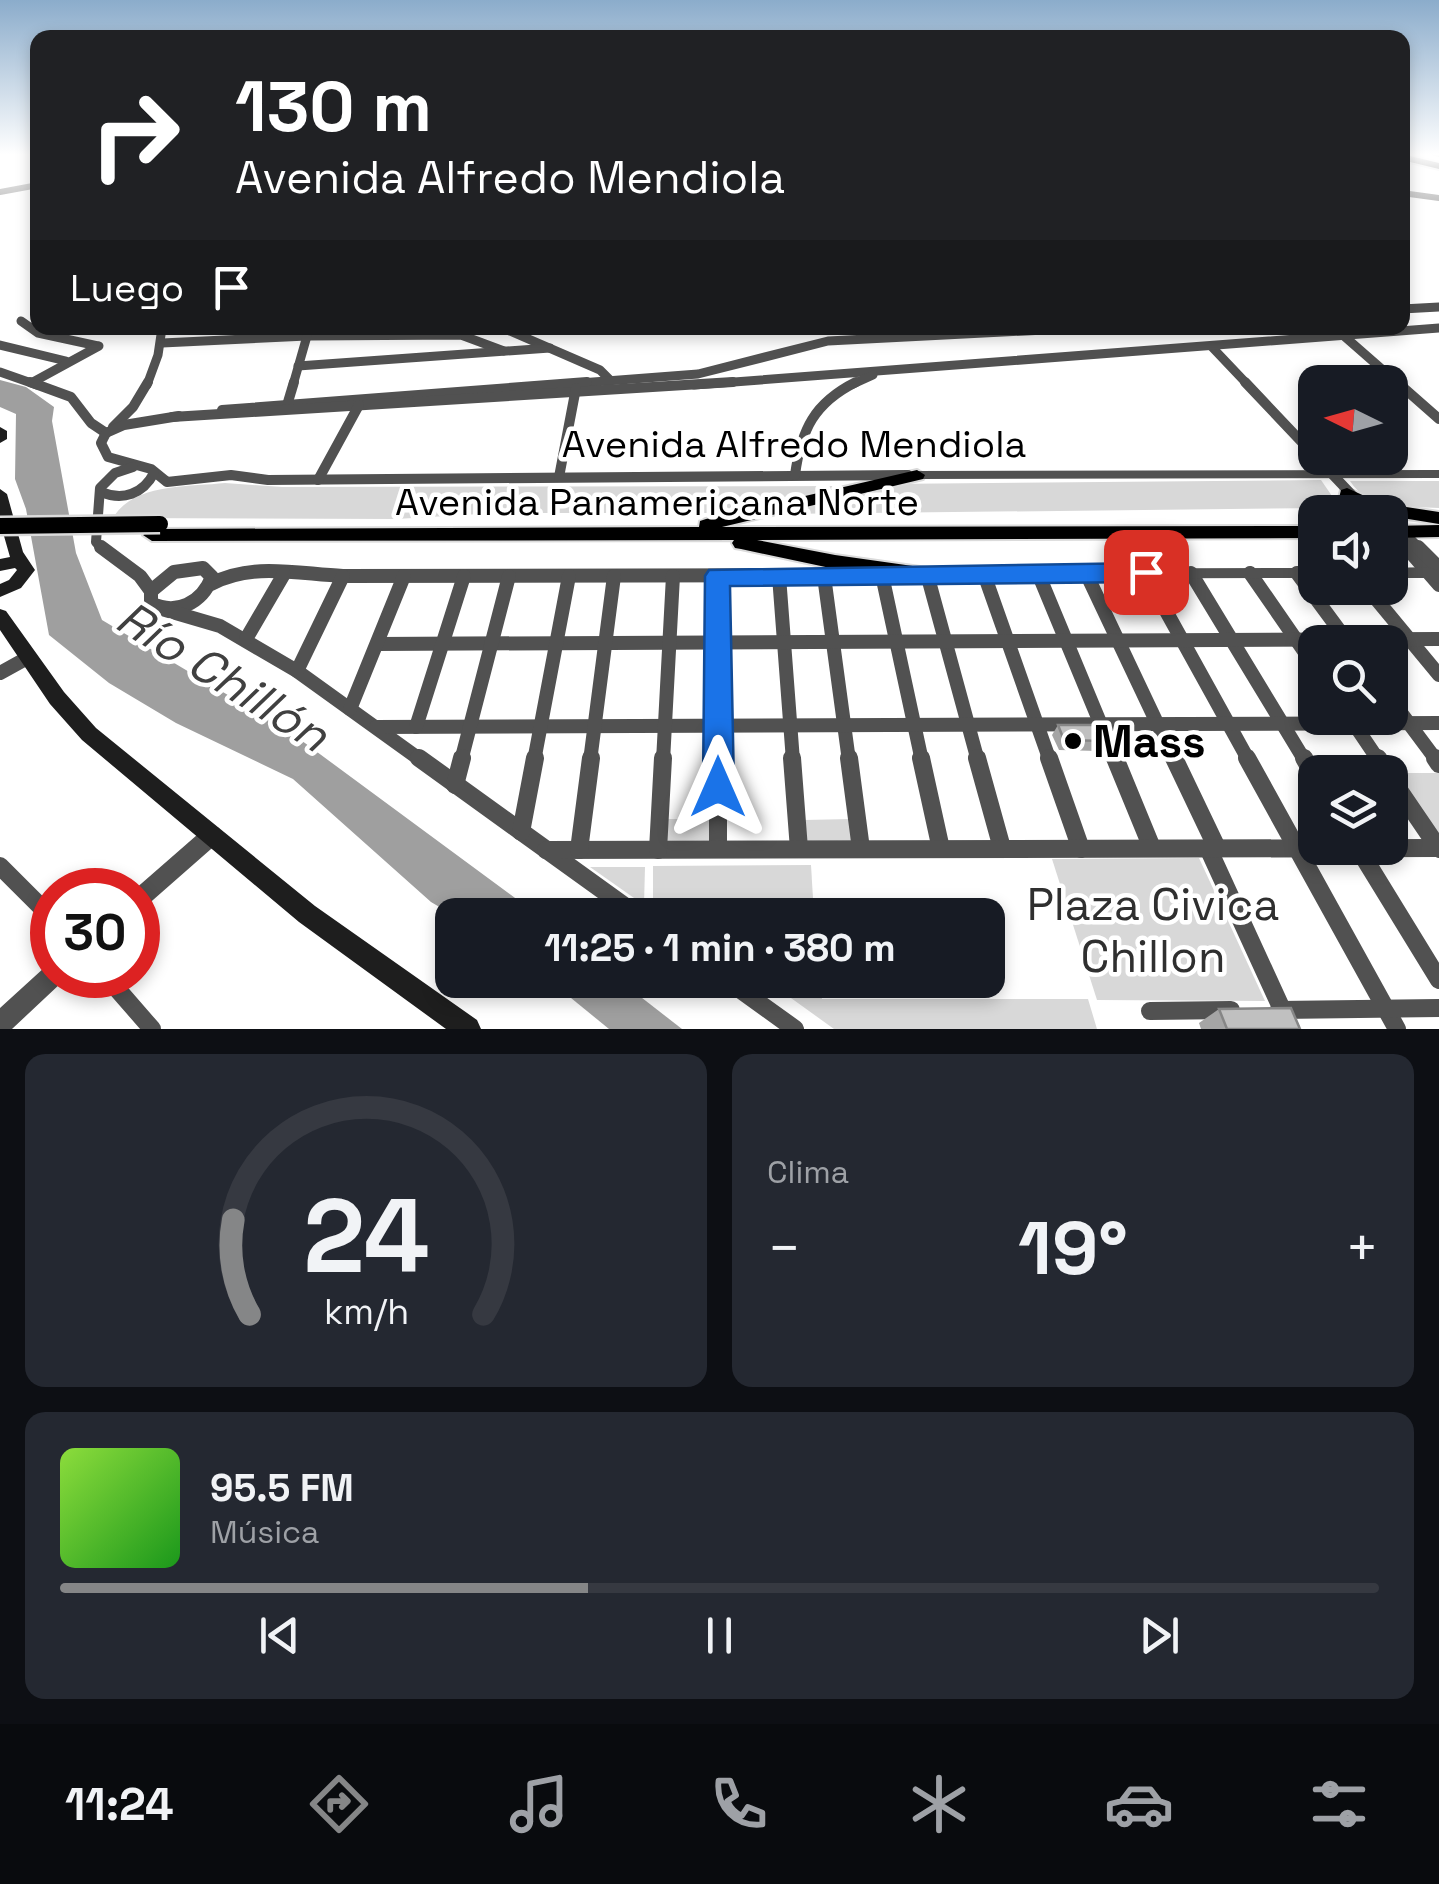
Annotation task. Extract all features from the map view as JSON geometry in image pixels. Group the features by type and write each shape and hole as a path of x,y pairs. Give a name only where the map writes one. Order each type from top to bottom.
{"main road":[{"path":"0,430 0,439"},
{"path":"706,530 917,475"},
{"path":"0,494 8,541 22,571"},
{"path":"1347,494 1376,508 1439,519"},
{"path":"1408,525 1439,519"},
{"name":"Avenida Panamericana Norte","path":"706,530 1298,521"},
{"name":"Avenida Panamericana Norte","path":"0,526 156,530 1298,532"},
{"path":"1408,529 1439,532"},
{"name":"Avenida Panamericana Norte","path":"8,541 156,530"},
{"path":"706,530 835,562 928,574"},
{"path":"8,541 0,564 22,571"},
{"path":"0,592 22,571"},
{"path":"22,571 3,604 2,618 57,698 89,734 307,914 468,1029"}],"street":[{"path":"1410,309 1439,307"},
{"path":"21,321 30,327"},
{"path":"1410,330 1439,328"},
{"path":"32,382 99,346 47,335"},
{"path":"164,335 161,356 138,398 101,444 110,465 95,531 98,546 143,577 151,591 150,603 246,639 376,727 613,898"},
{"path":"236,338 239,335"},
{"path":"162,343 323,335"},
{"path":"369,361 384,335"},
{"path":"452,335 468,336 504,352"},
{"path":"519,335 600,370 610,380"},
{"path":"882,335 886,338"},
{"path":"172,417 699,380 806,345 945,335"},
{"path":"576,388 610,380 725,383 1356,335"},
{"path":"288,402 307,336"},
{"path":"1344,336 1439,419"},
{"path":"0,344 66,361"},
{"path":"1211,346 1347,494"},
{"path":"298,366 550,348"},
{"path":"720,370 725,383"},
{"path":"795,475 803,423 831,397 882,371"},
{"path":"0,372 70,396 91,423 106,433"},
{"path":"814,374 830,387 831,397"},
{"path":"559,477 576,388"},
{"path":"106,433 124,425 288,402 359,403"},
{"path":"318,480 359,403"},
{"name":"Avenida Alfredo Mendiola","path":"108,456 176,483 231,474 268,480 318,480 1439,474"},
{"path":"102,488 115,473 140,466"},
{"path":"98,516 146,487 154,472"},
{"path":"102,488 111,497 128,495"},
{"path":"1408,545 1436,576"},
{"path":"134,571 203,568 212,577 211,584"},
{"path":"151,591 174,572"},
{"path":"201,620 197,610 200,598 211,584 234,572 343,576 824,576 1191,572 1297,573 1336,625"},
{"path":"1086,572 1213,848 1263,1010 1291,1029"},
{"path":"1146,572 1397,1029"},
{"path":"1191,572 1302,755"},
{"path":"1250,573 1298,643"},
{"path":"246,639 284,574"},
{"path":"928,574 1002,848"},
{"path":"984,574 1081,848"},
{"path":"1038,574 1152,848"},
{"path":"1408,574 1436,576"},
{"path":"882,575 941,849"},
{"path":"297,672 343,576"},
{"path":"350,709 404,576"},
{"path":"416,727 464,576"},
{"path":"455,785 509,576"},
{"path":"521,832 569,576"},
{"path":"580,850 614,576"},
{"path":"658,850 672,576"},
{"path":"718,576 718,849"},
{"path":"778,576 798,849"},
{"path":"824,576 861,849"},
{"path":"162,609 181,607 200,598"},
{"path":"1382,605 1439,675"},
{"path":"1410,640 1439,639"},
{"path":"376,644 1296,640"},
{"path":"0,673 29,657"},
{"path":"376,727 1298,722"},
{"path":"1408,723 1439,722"},
{"path":"1408,723 1439,764"},
{"path":"1408,804 1439,848"},
{"path":"160,881 212,835"},
{"path":"546,850 1297,848"},
{"path":"1408,848 1439,848"},
{"path":"1368,865 1439,980"},
{"path":"0,866 30,896"},
{"path":"0,1024 30,996"},
{"path":"126,998 152,1029"},
{"path":"752,998 795,1029"},
{"path":"1150,1011 1439,1008"}],"green space":[{"path":"1321,480 1331,495 1298,495 1298,508 779,514 884,484"},
{"path":"1350,481 1439,481 1439,508 1408,506 1408,495 1364,495"},
{"path":"225,483 282,487 848,486 721,513 497,513 396,519 113,518 134,498 148,493"},
{"path":"1408,773 1439,773 1439,836 1408,795"},
{"path":"665,819 712,819 712,841 664,842"},
{"path":"851,819 854,842 806,842 804,820"},
{"name":"Plaza Civica Chillon","path":"1199,858 1265,1001 1097,1000 1052,859"},
{"path":"811,865 813,898 653,898 653,866"},
{"path":"590,867 645,867 644,898 634,898"},
{"path":"791,998 1088,999 1097,1029 834,1029"}],"shaded area":[{"path":"0,380 26,387 54,407 52,421 76,553 102,620 290,732 515,898 435,898 435,904 293,779 176,723 109,683 49,635 26,509 15,479 16,414 0,407"},
{"path":"571,998 642,998 682,1029 609,1029"}],"building":[{"path":"1058,725 1098,725 1104,741 1064,740"},
{"path":"1291,1008 1300,1029 1227,1029 1219,1009"}],"place":[{"name":"Mass","path":"1073,741"}],"route":[{"path":"718,787 718,576 1146,572"}],"water label":[{"name":"Río Chillón","path":"223,676"}]}
